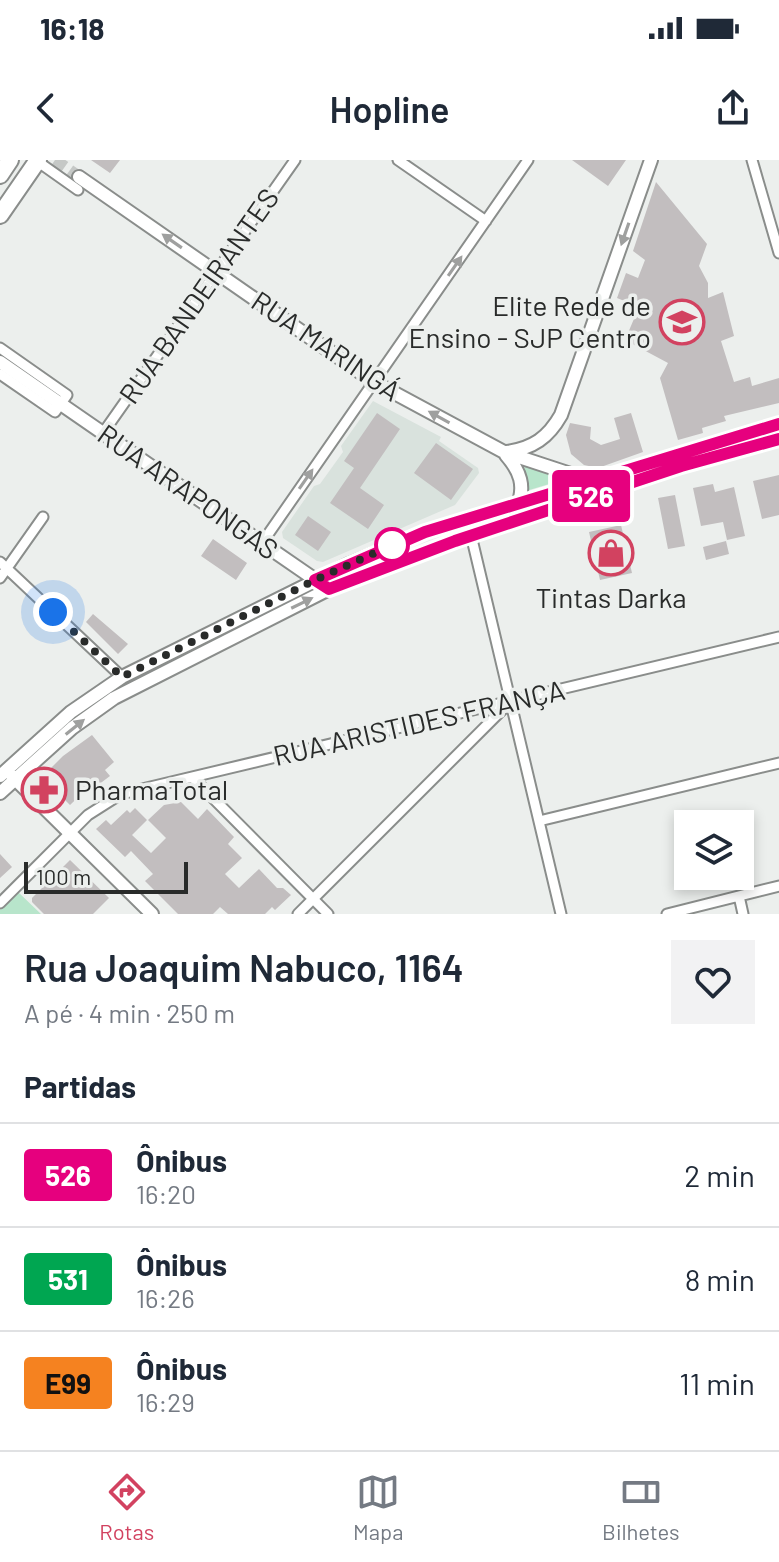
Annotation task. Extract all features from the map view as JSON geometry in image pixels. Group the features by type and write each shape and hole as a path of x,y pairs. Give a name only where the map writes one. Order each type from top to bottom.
{"highway":[{"path":"0,175 10,160"},
{"path":"0,215 38,161"}],"main road":[{"path":"501,526 512,516 519,503 520,477 504,452 539,443 555,427 651,160"},
{"name":"RUA MARINGÁ","path":"79,183 216,272 374,382 504,452 592,481"},
{"name":"RUA ARAPONGAS","path":"0,362 329,589"},
{"path":"0,793 5,773 78,706 122,677 315,580 425,532 779,424"},
{"path":"5,773 114,698 329,589 471,535 681,466 779,439"},
{"path":"5,773 70,832 152,914"}],"street":[{"name":"RUA BANDEIRANTES","path":"103,433 295,160"},
{"path":"398,160 486,221"},
{"path":"262,543 528,160"},
{"path":"752,160 779,253"},
{"path":"38,161 79,183"},
{"name":"RUA ARAPONGAS","path":"0,348 67,395 55,412 0,374"},
{"path":"0,578 4,565 43,517"},
{"path":"471,535 561,914"},
{"path":"4,565 122,677"},
{"name":"RUA ARISTIDES FRANÇA","path":"0,903 70,832 121,794 779,637"},
{"path":"298,914 510,702"},
{"path":"539,821 779,763"},
{"path":"192,777 328,914"},
{"path":"667,914 779,886"},
{"path":"739,896 743,914"}],"shaded area":[{"path":"373,401 441,437 439,441 478,468 479,473 455,505 323,562 317,561 283,538 282,532 314,486 320,484 343,452 341,446"}],"green space":[{"path":"524,464 566,479 526,491"},
{"path":"18,892 41,914 0,914 0,910"}],"building":[{"path":"91,160 120,160 110,173"},
{"path":"572,160 626,160 608,186"},
{"name":"Elite Rede de Ensino - SJP Centro","path":"656,182 707,244 699,266 708,283 708,298 723,292 734,336 721,341 734,382 750,377 752,386 779,378 779,403 724,416 726,421 702,428 703,433 678,440 660,378 668,363 625,340 639,307 617,298 626,273 638,278 645,260 633,251"},
{"path":"377,413 400,429 360,488 384,505 368,529 330,503 354,468 344,461"},
{"path":"631,413 643,452 598,468 584,465 571,454 566,435 570,423 591,427 590,439 601,445 620,439 614,418"},
{"path":"436,443 473,469 451,500 414,473"},
{"path":"779,475 779,515 762,519 753,481"},
{"path":"713,484 715,492 734,487 745,536 727,540 723,522 701,526 693,488"},
{"path":"675,495 685,546 668,549 658,498"},
{"path":"308,516 331,532 318,551 295,535"},
{"name":"Tintas Darka","path":"621,525 632,573 600,580 589,532"},
{"path":"213,539 247,563 236,580 201,556"},
{"path":"726,541 729,554 706,560 703,547"},
{"path":"93,614 128,644 118,654 86,622"},
{"path":"92,735 114,762 105,770 110,776 98,785 95,781 70,805 56,791 51,796 37,782 63,756"},
{"path":"181,802 198,819 207,809 234,837 228,844 242,858 225,874 239,888 259,869 277,888 283,888 291,895 275,910 272,907 265,914 228,914 220,907 213,914 178,914 145,881 153,874 131,851 125,857 96,829 106,820 111,825 127,810 130,813 135,808 147,820 132,835 151,853 166,838 148,820 164,805"},
{"path":"0,854 12,867 0,878"},
{"path":"70,860 109,898 93,914 44,914 32,898"}],"tunnel":[{"path":"55,160 79,177"}],"bus line":[{"name":"526","path":"779,424 425,532 315,580 329,589 455,541 681,466 779,439"}],"place":[{"name":"Elite Rede de Ensino - SJP Centro","path":"682,322"},
{"name":"Tintas Darka","path":"611,553"},
{"name":"PharmaTotal","path":"44,790"}],"route":[{"path":"53,612 122,677 315,580 397,543 392,545"}]}
